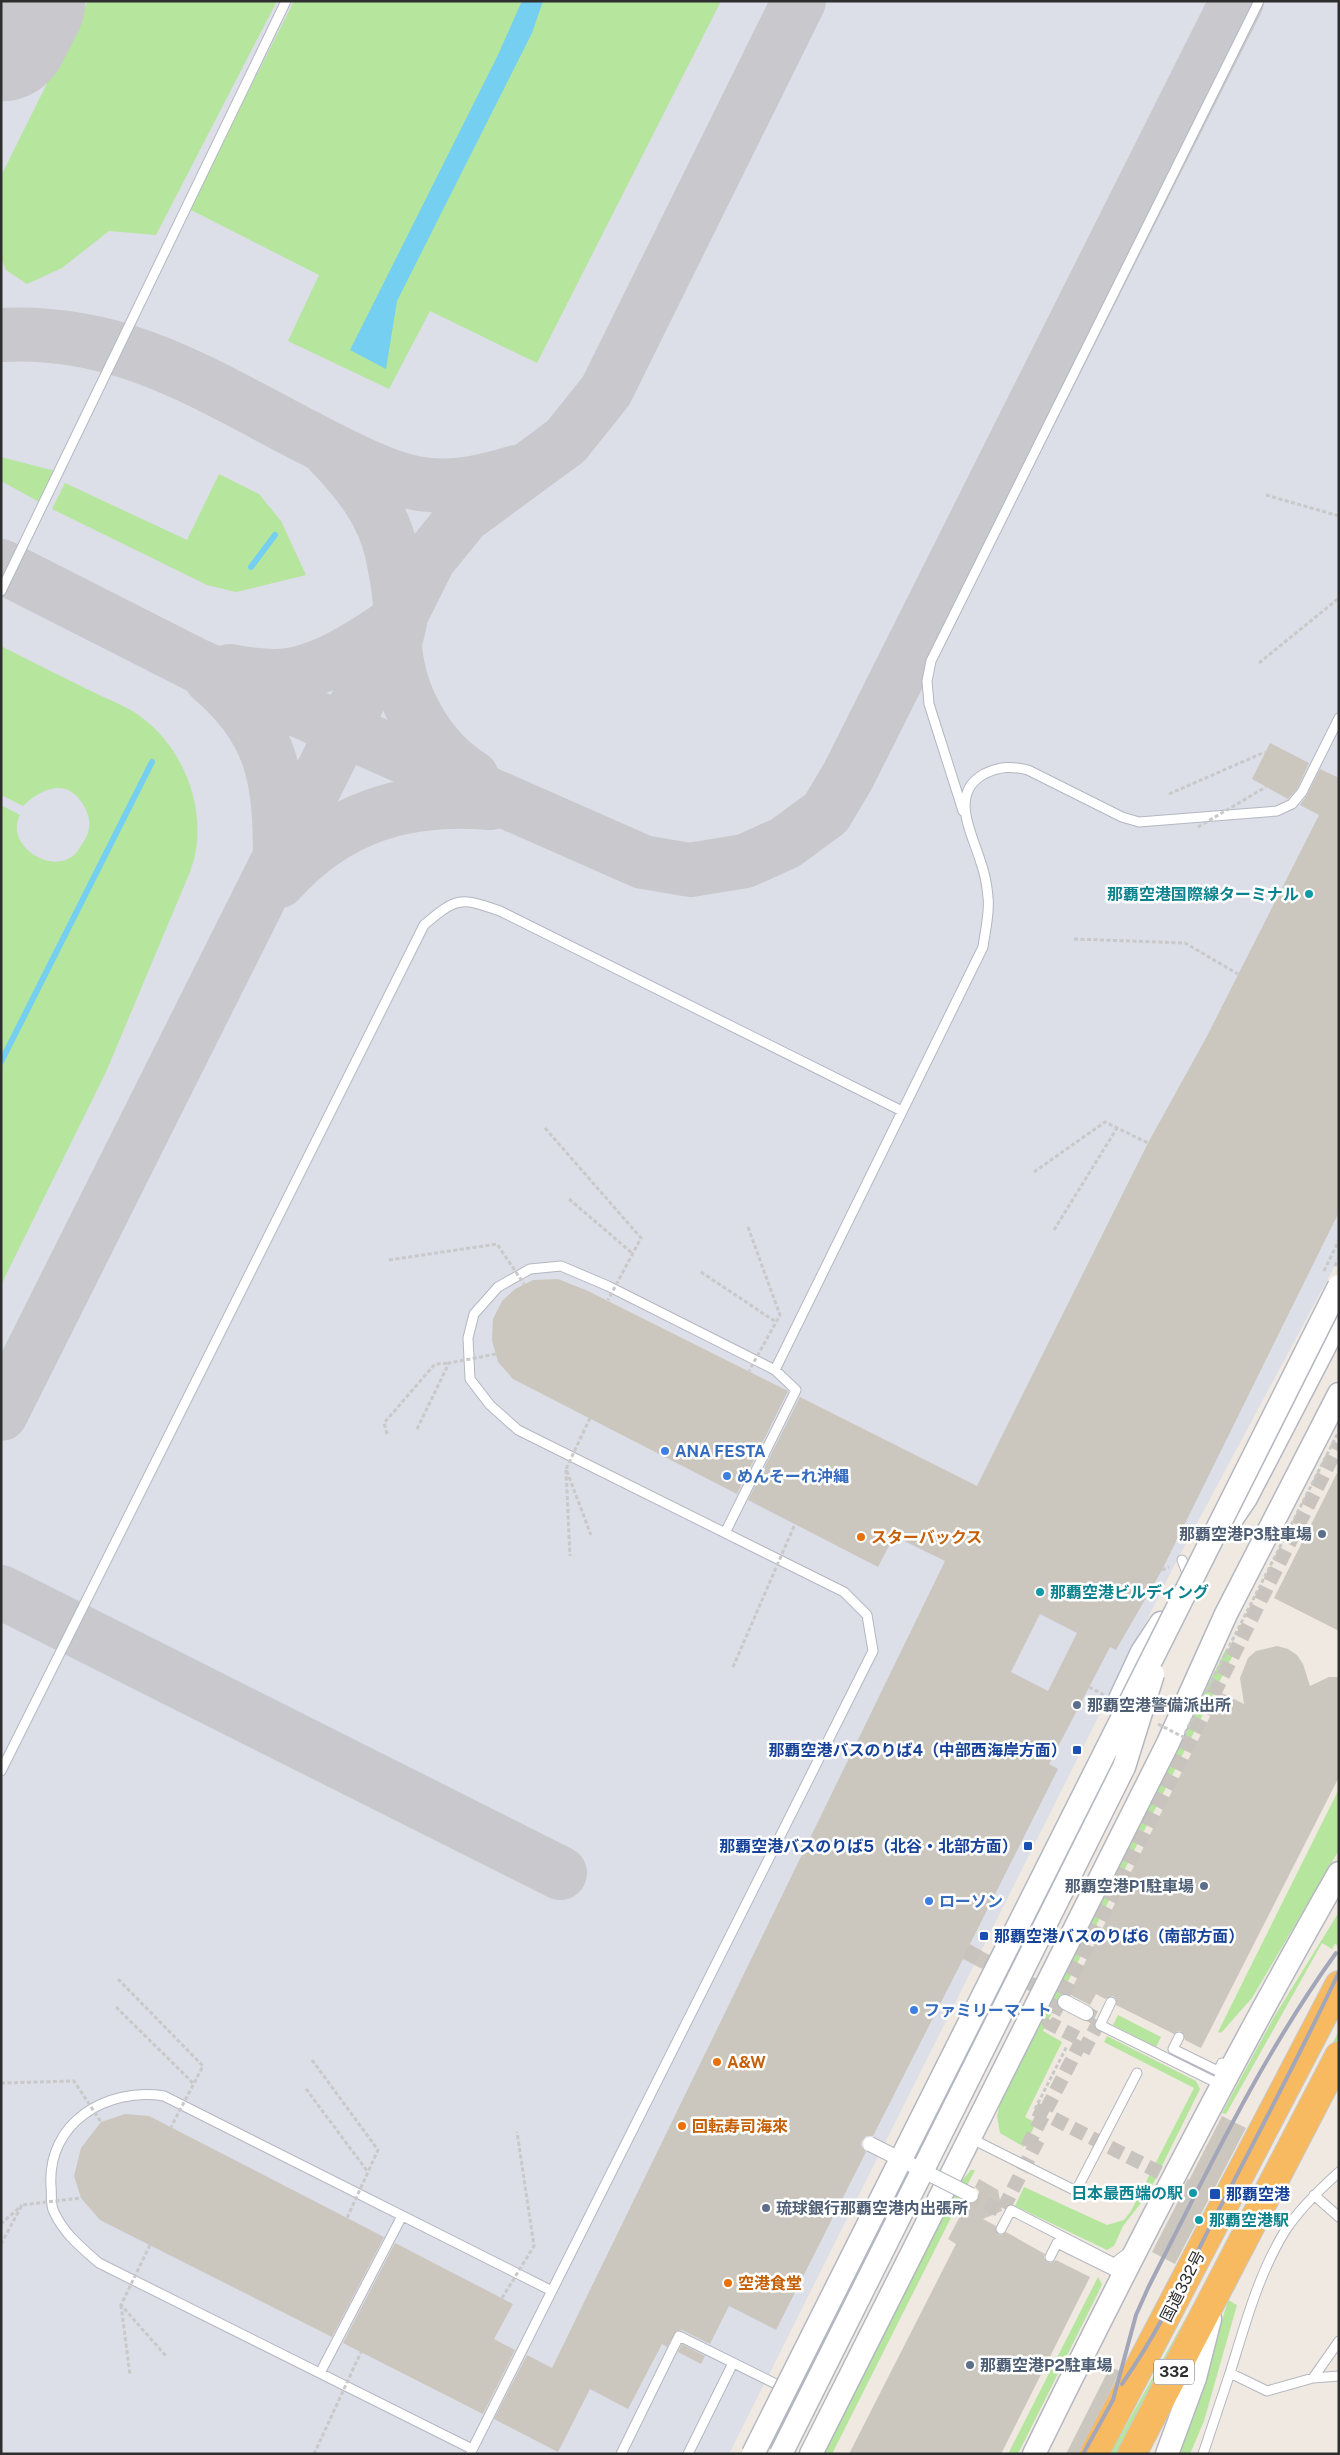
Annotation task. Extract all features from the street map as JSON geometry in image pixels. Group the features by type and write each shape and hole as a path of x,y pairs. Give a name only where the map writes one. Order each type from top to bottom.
{"highway":[{"name":"国道332号","path":"1094,2454 1339,1985"},
{"name":"国道332号","path":"1132,2454 1339,2056"}],"street":[{"path":"753,2454 1172,1614 1339,1286"},
{"path":"746,2454 1142,1652 1186,1569 1246,1498 1339,1319"},
{"path":"811,2454 1168,1743 1226,1614 1339,1394"},
{"path":"781,2454 1124,1767 1172,1614"},
{"path":"1034,2454 1137,2245 1241,2047 1339,1873"},
{"path":"1065,2002 1086,2013"},
{"path":"870,2144 971,2195"},
{"path":"1167,2454 1195,2378 1217,2291"}],"lane":[{"path":"1,591 286,1"},
{"path":"774,1370 983,947 989,900 982,864 929,704 927,680 931,661 1259,1"},
{"path":"965,817 967,792 977,778 995,768 1014,766 1028,770 1122,817 1139,822 1277,811 1292,804 1302,792 1339,718"},
{"path":"1,1771 424,924 447,906 470,900 500,911 902,1111"},
{"path":"552,2291 164,2096 143,2093 112,2100 83,2113 66,2130 50,2170 53,2211 68,2235 99,2263 320,2373 471,2452 552,2291 873,1651 867,1616 844,1592 725,1533 518,1430 490,1405 470,1380 468,1338 474,1314 498,1288 530,1269 561,1266 608,1286 774,1370 796,1390 725,1533"},
{"path":"1111,2002 1100,2025 1221,2085"},
{"path":"1179,2037 1173,2049 1218,2071 1227,2056 1241,2047"},
{"path":"970,2138 1076,2192 1137,2073"},
{"path":"1203,2454 1259,2282 1286,2230 1314,2195 1339,2172"},
{"path":"1314,2195 1339,2217"},
{"path":"1001,2229 1011,2210 1114,2263 1137,2245"},
{"path":"320,2373 402,2216"},
{"path":"1050,2257 1057,2243 1122,2275"},
{"path":"620,2454 679,2336 780,2386"},
{"path":"1313,2378 1339,2341"},
{"path":"688,2454 733,2363"},
{"path":"1230,2373 1267,2391 1313,2378 1339,2376"}],"path":[{"path":"1266,495 1339,516"},
{"path":"1259,663 1339,598"},
{"path":"1169,794 1265,752"},
{"path":"1198,827 1266,787"},
{"path":"1074,939 1185,943 1238,974"},
{"path":"1034,1172 1105,1122 1148,1143"},
{"path":"545,1128 641,1238 608,1300"},
{"path":"1054,1230 1117,1128"},
{"path":"569,1199 632,1253"},
{"path":"748,1227 780,1315 749,1371"},
{"path":"389,1260 497,1244 524,1284"},
{"path":"701,1272 776,1322"},
{"path":"387,1434 384,1423 435,1364 496,1354"},
{"path":"417,1429 449,1363"},
{"path":"570,1556 566,1469 590,1418"},
{"path":"1157,1723 1183,1737 1339,1431"},
{"path":"566,1469 591,1535"},
{"path":"733,1667 795,1524"},
{"path":"1089,1687 1114,1700"},
{"path":"118,1979 203,2066 171,2127"},
{"path":"116,2007 194,2084"},
{"path":"1035,2109 1067,2046"},
{"path":"312,2060 378,2150 347,2218"},
{"path":"1,2083 74,2081 101,2122"},
{"path":"306,2089 368,2172"},
{"path":"502,2298 534,2246 517,2132"},
{"path":"1,2224 22,2205 81,2198"},
{"path":"1,2244 22,2205"},
{"path":"130,2375 121,2305 150,2245"},
{"path":"121,2305 166,2356"},
{"path":"314,2454 362,2352"}],"shaded area":[{"path":"1,1 1339,1 1339,1258 1173,1568 729,2454 1,2454"}],"green space":[{"path":"88,1 277,1 156,235 109,231 62,268 27,284 6,270 1,258 1,176"},
{"path":"294,1 721,1 537,363 430,311 389,389 288,341 319,275 189,209"},
{"path":"1,457 55,471 41,503 1,481"},
{"path":"219,474 259,494 281,521 306,575 236,592 207,585 52,509 65,483 187,540"},
{"path":"1,646 127,708 154,728 169,745 181,764 190,785 197,829 196,851 190,872 106,1072 1,1285 1,805 20,815 17,826 18,837 24,846 32,854 54,862 65,860 75,854 86,838 89,831 89,823 87,812 81,801 66,789 49,789 23,806 1,795"},
{"path":"1226,1649 1234,1653 1043,2031 1062,2042 1025,2117 1036,2123 1024,2147 1000,2133 997,2116 1002,2095"},
{"path":"1339,1789 1339,1850 1252,1998 1221,2033 1218,2032"},
{"path":"1339,1912 1339,1946 1335,1944 1332,1949 1322,1943 1226,2114 1222,2113 1274,2017"},
{"path":"1118,2015 1161,2037 1156,2047 1113,2025"},
{"path":"1339,2031 1339,2039 1122,2454 1110,2454 1208,2278"},
{"path":"1107,2036 1196,2081 1200,2089 1148,2194 1123,2226 1114,2246 1107,2250 1015,2206 1024,2187 1107,2225 1124,2220 1131,2211 1194,2088 1104,2042"},
{"path":"971,2170 975,2170 832,2454 824,2454 958,2185"},
{"path":"1098,2277 1102,2284 1100,2289 1018,2454 1008,2454"},
{"path":"1228,2300 1237,2305 1204,2421 1190,2454 1178,2454 1194,2417"}],"water":[{"path":"522,1 543,1 532,33 397,301 386,369 350,350 497,57"}],"building":[{"path":"1270,743 1309,763 1297,789 1288,799 1252,779"},
{"name":"那覇空港ビルディング","path":"1320,769 1339,778 1339,1212 1162,1570 1116,1650 1110,1647 1049,1764 1058,1769 970,1944 989,1955 982,1969 963,1959 873,2136 866,2136 862,2141 861,2145 866,2152 776,2330 729,2306 710,2344 682,2330 676,2331 667,2347 662,2344 628,2409 590,2389 558,2452 494,2419 527,2355 552,2368 945,1561 894,1536 878,1567 748,1500 800,1397 977,1486 1148,1143 1206,1038 1319,815 1300,805","holes":["1040,1614 1077,1633 1048,1691 1011,1672"]},
{"path":"558,1279 588,1291 788,1391 737,1494 513,1379 498,1362 492,1340 493,1319 502,1301 515,1289 533,1280"},
{"name":"那覇空港P3駐車場","path":"1339,1469 1339,1631 1274,1598"},
{"name":"那覇空港P1駐車場","path":"1277,1646 1288,1649 1297,1655 1303,1664 1310,1686 1329,1677 1339,1677 1339,1777 1201,2048 1185,2040 1182,2032 1178,2031 1174,2034 1116,2005 1116,1999 1113,1996 1105,1999 1096,1994 1090,2005 1069,1994 1222,1693 1244,1704 1240,1678 1248,1658 1256,1651"},
{"path":"125,2114 149,2116 384,2237 332,2337 100,2220 81,2198 74,2176 81,2148 101,2122"},
{"path":"1222,2116 1246,2128 1175,2264 1152,2252"},
{"name":"那覇空港P2駐車場","path":"979,2179 998,2190 1002,2211 983,2219 996,2226 998,2234 1002,2235 1006,2232 1045,2254 1044,2258 1047,2262 1051,2263 1056,2260 1090,2277 1001,2454 849,2454 956,2244 948,2239 967,2203 975,2203 979,2198 979,2191 975,2187"},
{"path":"395,2243 513,2304 494,2339 515,2350 483,2414 343,2343"},
{"path":"682,2344 705,2356 701,2364 678,2352"},
{"path":"1110,2367 1120,2371 1079,2454 1066,2454"}],"waterway":[{"path":"251,567 275,535"},
{"path":"1,1062 152,762"}],"taxiway":[{"path":"1,1414 429,559 464,516 566,441 606,391 799,1"},
{"path":"1,566 196,665 643,862 690,870 745,861 785,843 826,813 848,776 1237,1"},
{"path":"1,335 44,335 85,341 123,350 160,363 196,379 345,456 402,480 440,486 479,482 516,472"},
{"path":"329,451 368,498 388,538 400,604 400,621 395,647 403,685 410,703 418,721 429,737 456,766 472,777"},
{"path":"230,671 273,676 291,675 312,669 339,658 400,620"},
{"path":"211,678 232,698 261,738 275,781 280,831 280,859"},
{"path":"279,881 301,859 324,841 349,826 374,815 429,803 490,803"},
{"path":"1,1592 560,1873"}],"runway":[{"path":"1,34 18,1"}],"tunnel":[{"path":"1027,2147 1082,2040 1049,2023 1339,1444"},
{"path":"966,1951 1049,1993"},
{"path":"1083,2052 1100,2020 1086,2013"},
{"path":"1035,2109 1186,2186"},
{"path":"966,2196 1002,2211 1038,2140"}],"railway":[{"path":"1083,2454 1113,2400 1136,2315 1191,2202 1283,2033 1336,1953"},
{"path":"1122,2384 1172,2301 1279,2094 1339,1972"}],"place":[{"name":"那覇空港国際線ターミナル","path":"1309,894"},
{"name":"ANA FESTA","path":"665,1451"},
{"name":"めんそーれ沖縄","path":"727,1476"},
{"name":"那覇空港P3駐車場","path":"1322,1534"},
{"name":"スターバックス","path":"861,1537"},
{"name":"那覇空港ビルディング","path":"1040,1592"},
{"name":"那覇空港警備派出所","path":"1077,1705"},
{"name":"那覇空港バスのりば4（中部西海岸方面）","path":"1077,1750"},
{"name":"那覇空港バスのりば5（北谷・北部方面）","path":"1028,1846"},
{"name":"那覇空港P1駐車場","path":"1204,1886"},
{"name":"ローソン","path":"929,1901"},
{"name":"那覇空港バスのりば6（南部方面）","path":"984,1936"},
{"name":"ファミリーマート","path":"914,2010"},
{"name":"A&W","path":"717,2062"},
{"name":"回転寿司海來","path":"682,2126"},
{"name":"日本最西端の駅","path":"1193,2193"},
{"name":"那覇空港","path":"1215,2194"},
{"name":"琉球銀行那覇空港内出張所","path":"766,2208"},
{"name":"那覇空港駅","path":"1199,2220"},
{"name":"空港食堂","path":"728,2283"},
{"name":"那覇空港P2駐車場","path":"970,2365"}]}
